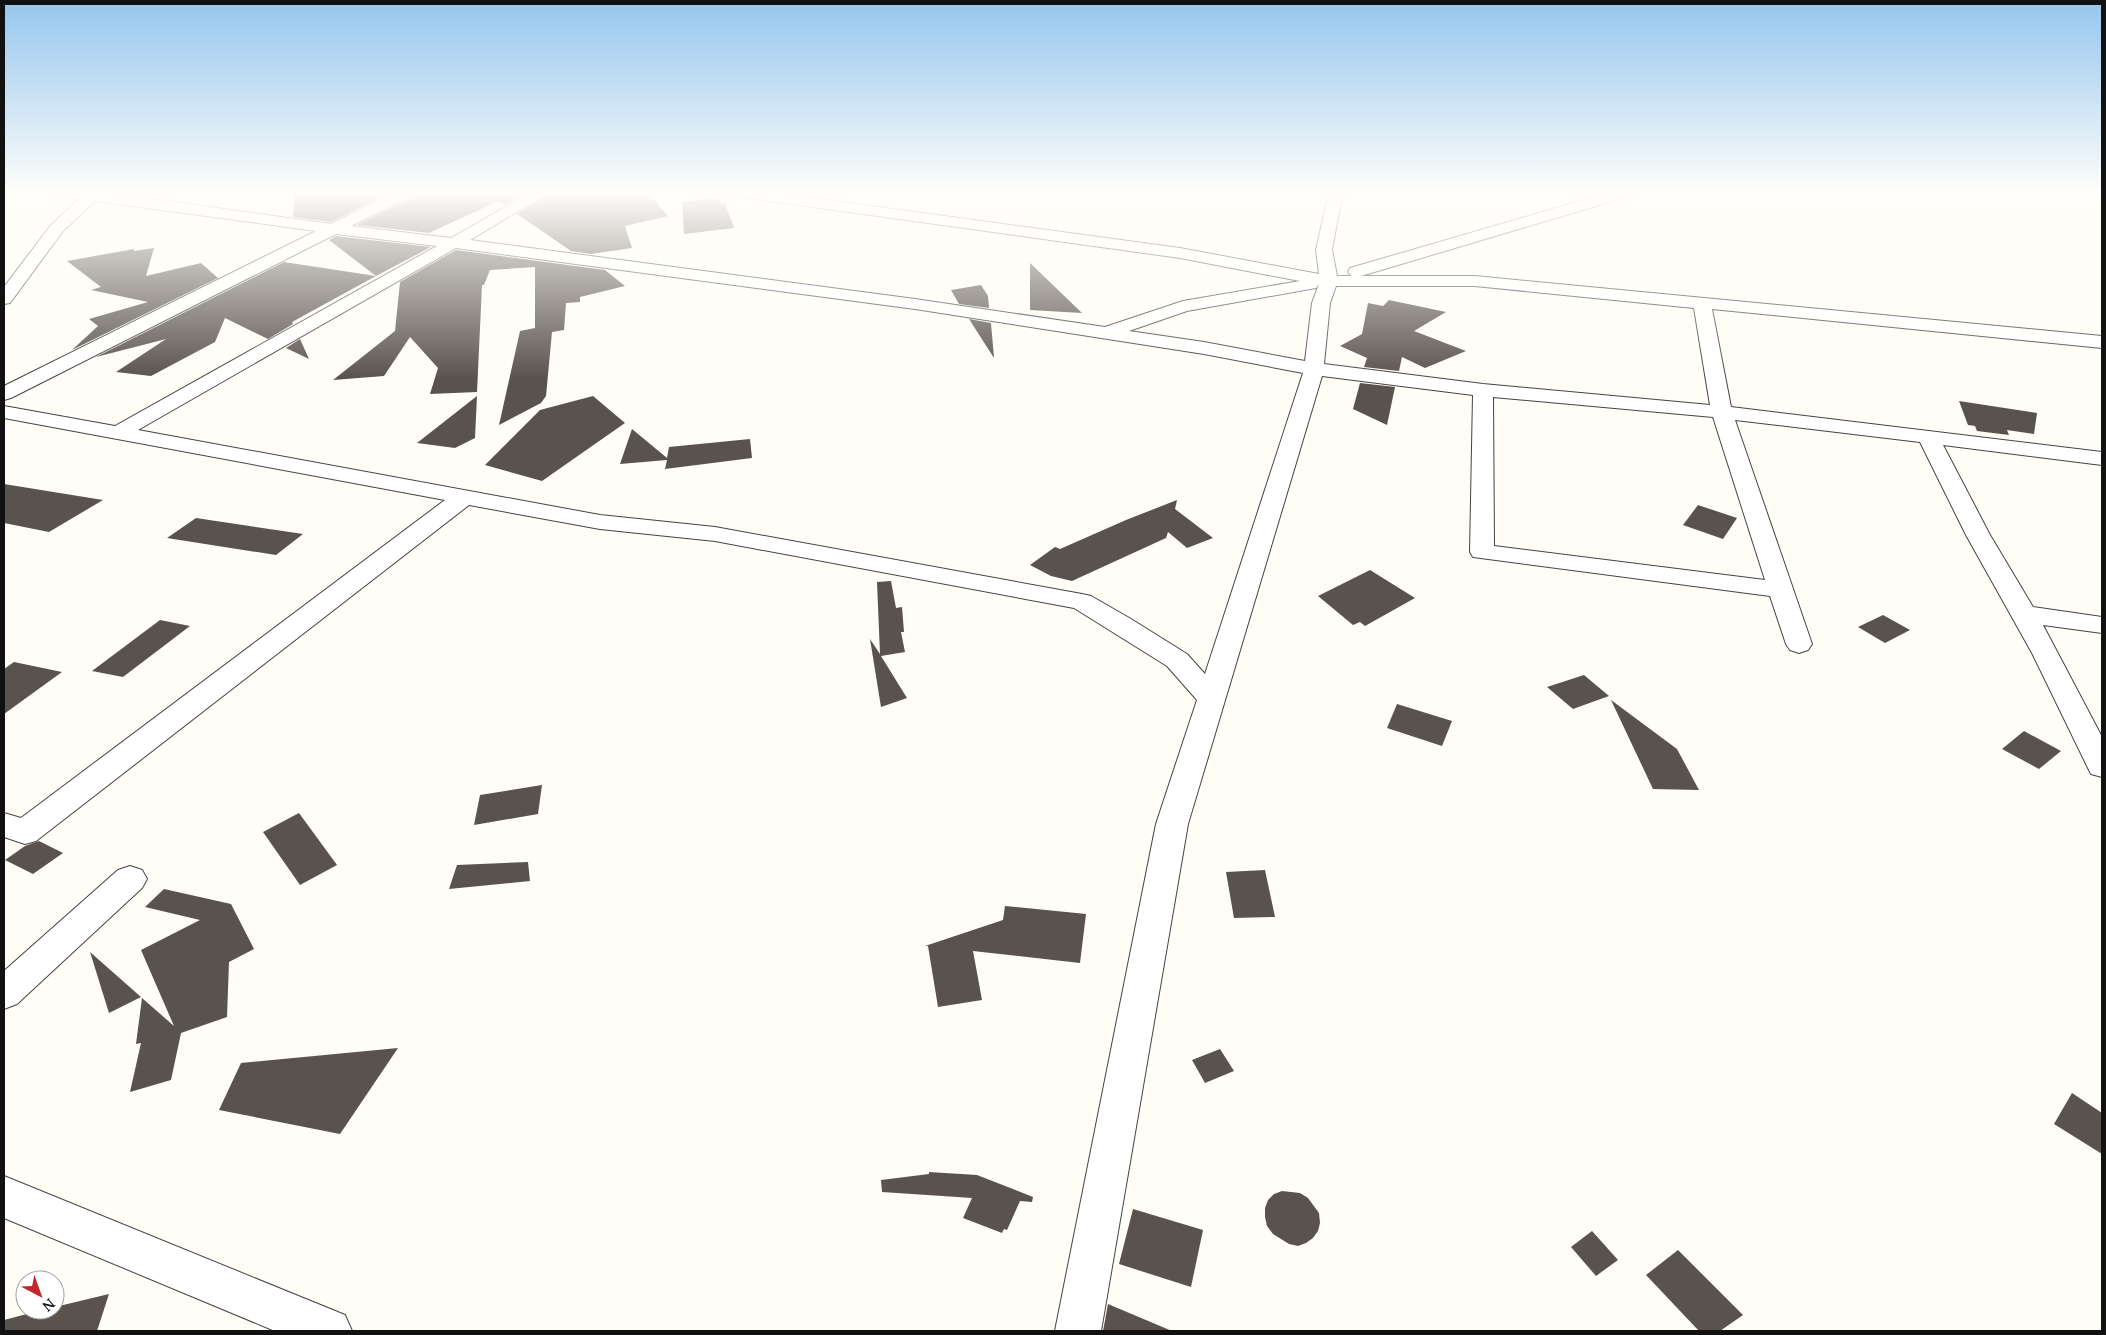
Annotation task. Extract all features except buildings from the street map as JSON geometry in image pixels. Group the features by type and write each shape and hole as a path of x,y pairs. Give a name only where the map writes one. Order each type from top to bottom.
{"street":[{"path":"4,299 37,254"},
{"path":"4,394 283,254"},
{"path":"118,433 433,254"},
{"path":"546,254 915,304 1104,333 1314,369 1483,390 1722,412 2102,458"},
{"path":"1187,254 1329,281 1475,281 2102,342"},
{"path":"1078,1331 1172,824 1314,369 1321,303 1329,281 1325,254"},
{"path":"1104,333 1183,306 1329,281 1419,254"},
{"path":"1702,302 1722,412 1799,644"},
{"path":"1483,390 1482,552 1781,590"},
{"path":"4,412 600,522 715,534 1082,602 1122,624 1177,660 1211,698"},
{"path":"1928,437 1978,535 2046,653 2102,766"},
{"path":"4,825 25,832 464,498"},
{"path":"2023,614 2102,625"},
{"path":"4,993 130,879"},
{"path":"4,1196 328,1331"}]}
